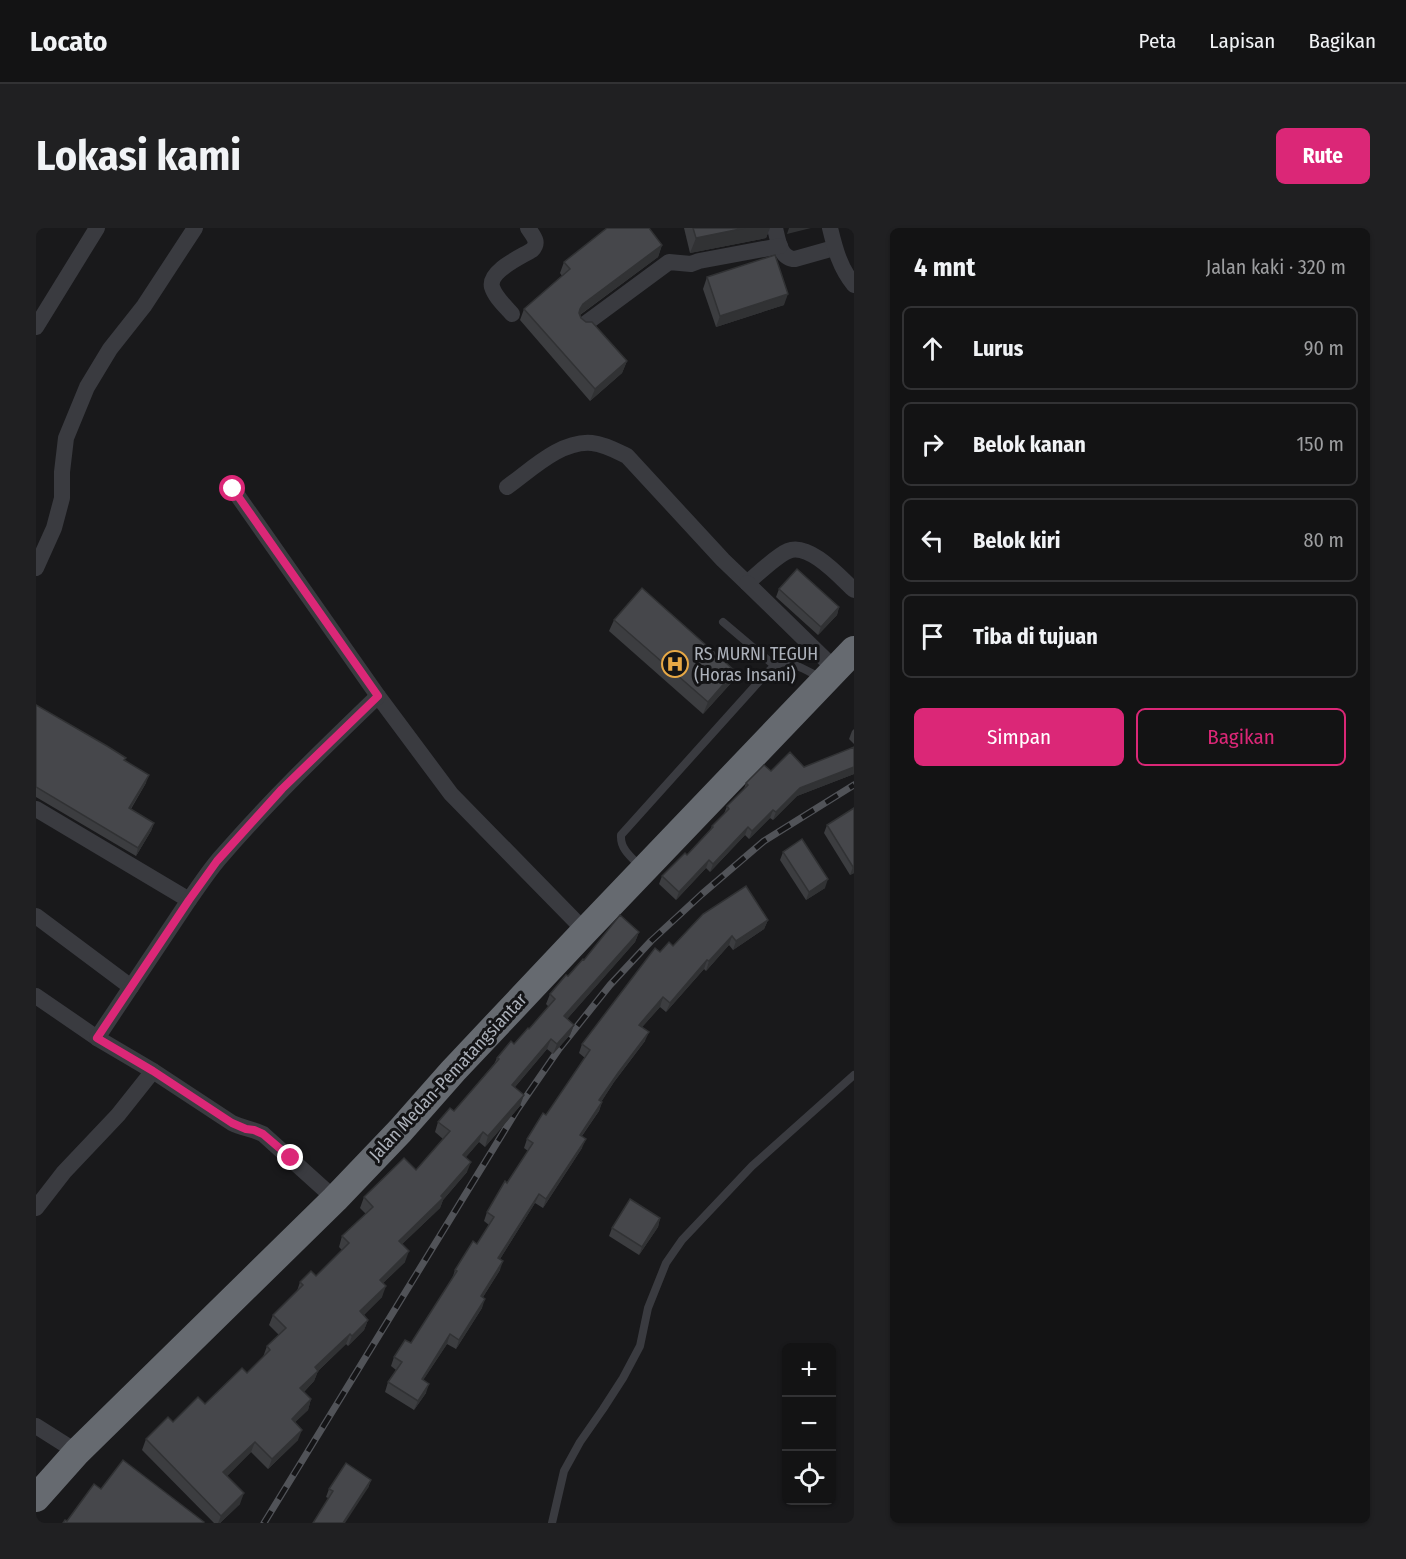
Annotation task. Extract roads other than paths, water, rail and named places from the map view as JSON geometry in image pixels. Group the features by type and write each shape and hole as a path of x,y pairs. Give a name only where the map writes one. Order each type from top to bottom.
{"highway":[{"name":"Jalan Medan-Pematangsiantar","path":"36,1498 77,1452 335,1199 585,931 838,666"}],"street":[{"path":"36,327 97,228"},
{"path":"36,568 54,528 62,498 66,438 87,387 110,349 144,306 195,228"},
{"path":"512,314 496,295 492,283 493,277 498,271 532,250 536,245 537,242 528,228"},
{"path":"775,228 784,255 790,259 795,260 834,248"},
{"path":"830,228 841,266 854,285"},
{"path":"585,324 669,262 691,264 780,246"},
{"path":"507,487 560,450 571,445 593,443 627,456 723,560 838,666"},
{"path":"233,489 378,696 451,794 585,931"},
{"path":"747,583 790,550 800,549 832,569 854,590"},
{"path":"97,1038 217,861 282,789 378,696"},
{"path":"39,816 189,900"},
{"path":"36,916 131,987"},
{"path":"36,996 97,1038 153,1071 232,1123 263,1134 335,1199"},
{"path":"36,1208 64,1172 118,1115 153,1071"},
{"path":"36,1426 77,1452"}],"lane":[{"path":"723,622 775,666"},
{"path":"643,870 620,843 621,835 755,686 775,666 783,662 838,666"},
{"path":"552,1523 564,1471 580,1442 623,1378 640,1346 648,1308 666,1263 682,1239 752,1166 854,1075"}],"railway":[{"path":"264,1523 517,1110 559,1049 610,985 651,941 764,841 854,785"}],"place":[{"name":"RS MURNI TEGUH (Horas Insani)","path":"675,664"}]}
